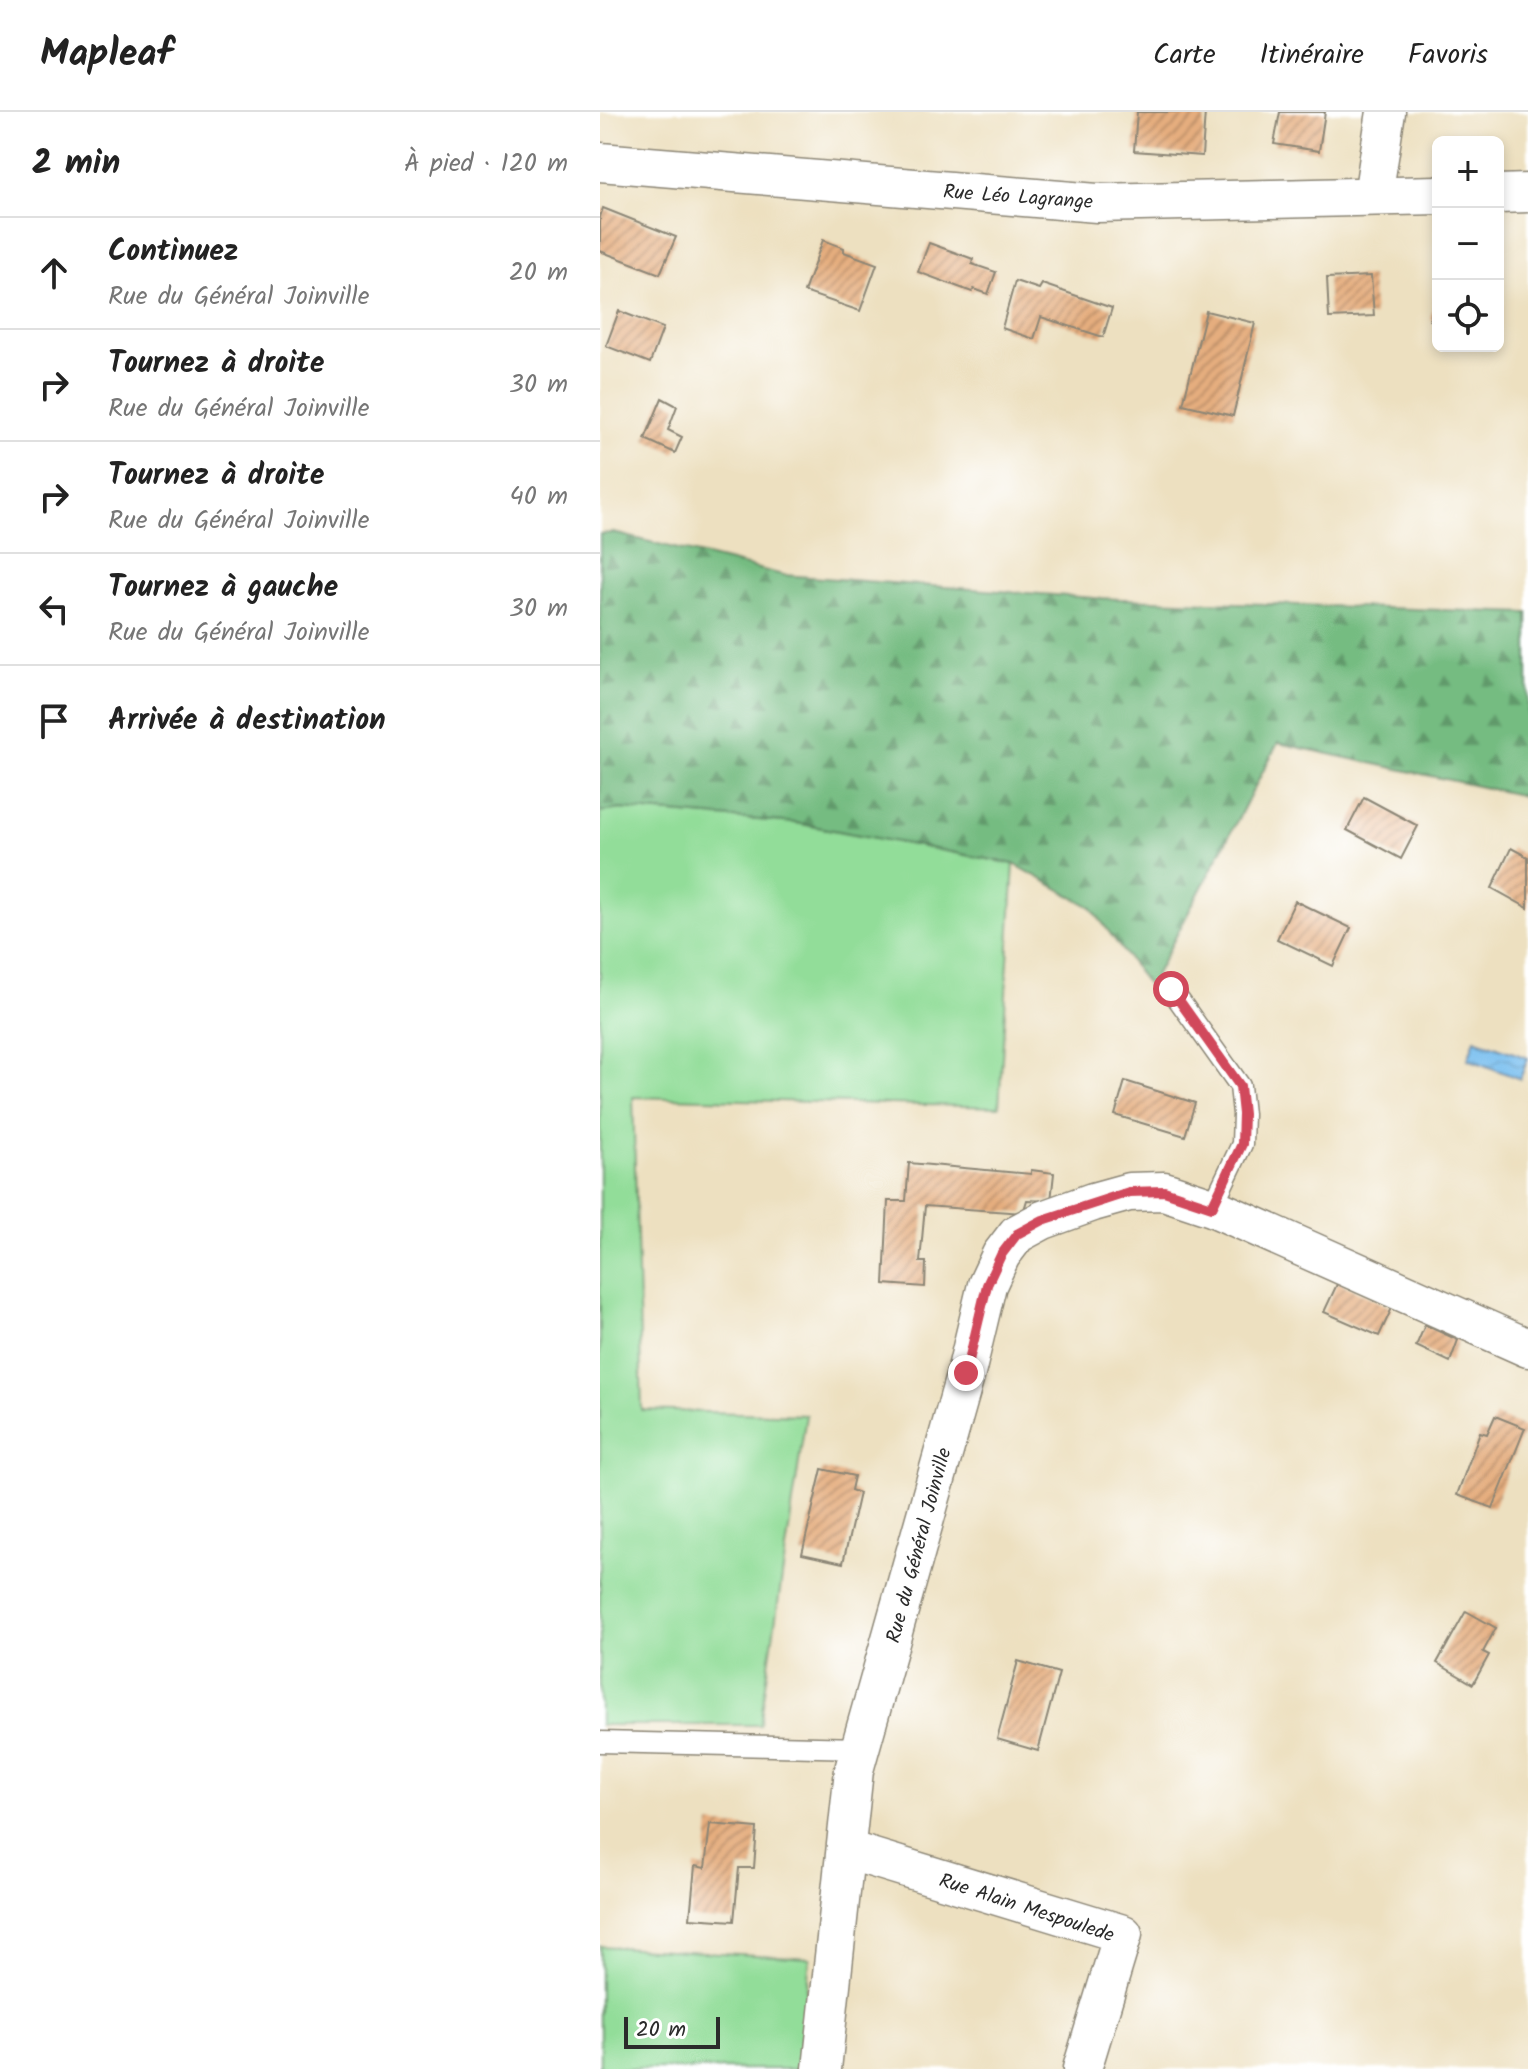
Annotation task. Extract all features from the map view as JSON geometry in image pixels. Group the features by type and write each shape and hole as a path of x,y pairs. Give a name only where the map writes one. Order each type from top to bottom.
{"street":[{"path":"1373,196 1386,112"},
{"name":"Rue Léo Lagrange","path":"600,162 1097,203 1432,195"},
{"path":"1504,194 1528,193"},
{"name":"Rue du Général Joinville","path":"822,2069 854,1770 966,1373 987,1285 1001,1255 1017,1234 1043,1220 1129,1192 1164,1191 1212,1207 1528,1348"},
{"name":"Rue Alain Mespoulede","path":"847,1850 1123,1934 1082,2069"}],"lane":[{"path":"1171,989 1240,1086 1242,1144 1212,1207"},
{"path":"600,1742 861,1748"}],"green space":[{"path":"614,533 783,575 1094,598 1528,613 1528,797 1278,743 1149,987 1091,907 1014,864 796,823 621,809 600,812 600,534"},
{"path":"621,809 796,823 1014,864 999,1107 633,1097 642,1410 806,1415 760,1725 600,1725 600,812"},
{"path":"600,1946 810,1958 798,2069 600,2069"}],"water":[{"path":"1475,1039 1528,1058 1520,1079 1468,1059"}],"building":[{"path":"1137,112 1205,112 1202,156 1134,151"},
{"path":"1280,112 1325,112 1319,151 1274,144"},
{"path":"603,208 676,237 660,274 600,251"},
{"path":"823,240 844,248 844,252 877,264 860,311 804,292"},
{"path":"929,243 973,259 972,264 996,272 988,294 974,289 972,292 918,272"},
{"path":"1371,276 1374,316 1329,318 1327,278"},
{"path":"1015,281 1039,289 1042,284 1112,308 1103,337 1041,317 1034,339 1002,328"},
{"path":"619,311 663,328 650,363 606,346"},
{"path":"1206,311 1255,323 1233,416 1183,404"},
{"path":"662,398 677,406 668,430 682,437 675,453 645,439"},
{"path":"1364,797 1418,826 1401,859 1347,830"},
{"path":"1511,848 1528,857 1528,908 1492,888"},
{"path":"1295,901 1351,928 1333,966 1277,939"},
{"path":"1125,1081 1195,1103 1185,1136 1115,1115"},
{"path":"909,1163 1031,1174 1031,1170 1054,1173 1051,1201 1027,1200 1023,1213 925,1206 920,1262 926,1262 925,1287 884,1284 888,1201 906,1201"},
{"path":"1338,1282 1392,1308 1379,1336 1324,1312"},
{"path":"1425,1325 1458,1340 1450,1362 1416,1346"},
{"path":"1495,1416 1525,1428 1493,1508 1457,1495 1480,1432 1487,1434"},
{"path":"822,1469 854,1476 851,1490 859,1493 843,1563 802,1554"},
{"path":"1466,1611 1496,1628 1483,1652 1489,1655 1473,1684 1437,1663"},
{"path":"1018,1661 1059,1673 1038,1751 997,1739"},
{"path":"710,1824 757,1828 754,1868 739,1868 734,1921 690,1918 695,1866 705,1868"}],"route":[{"path":"966,1373 987,1285 1001,1255 1017,1234 1043,1220 1129,1192 1164,1191 1212,1207 1242,1144 1240,1086 1171,989"}]}
